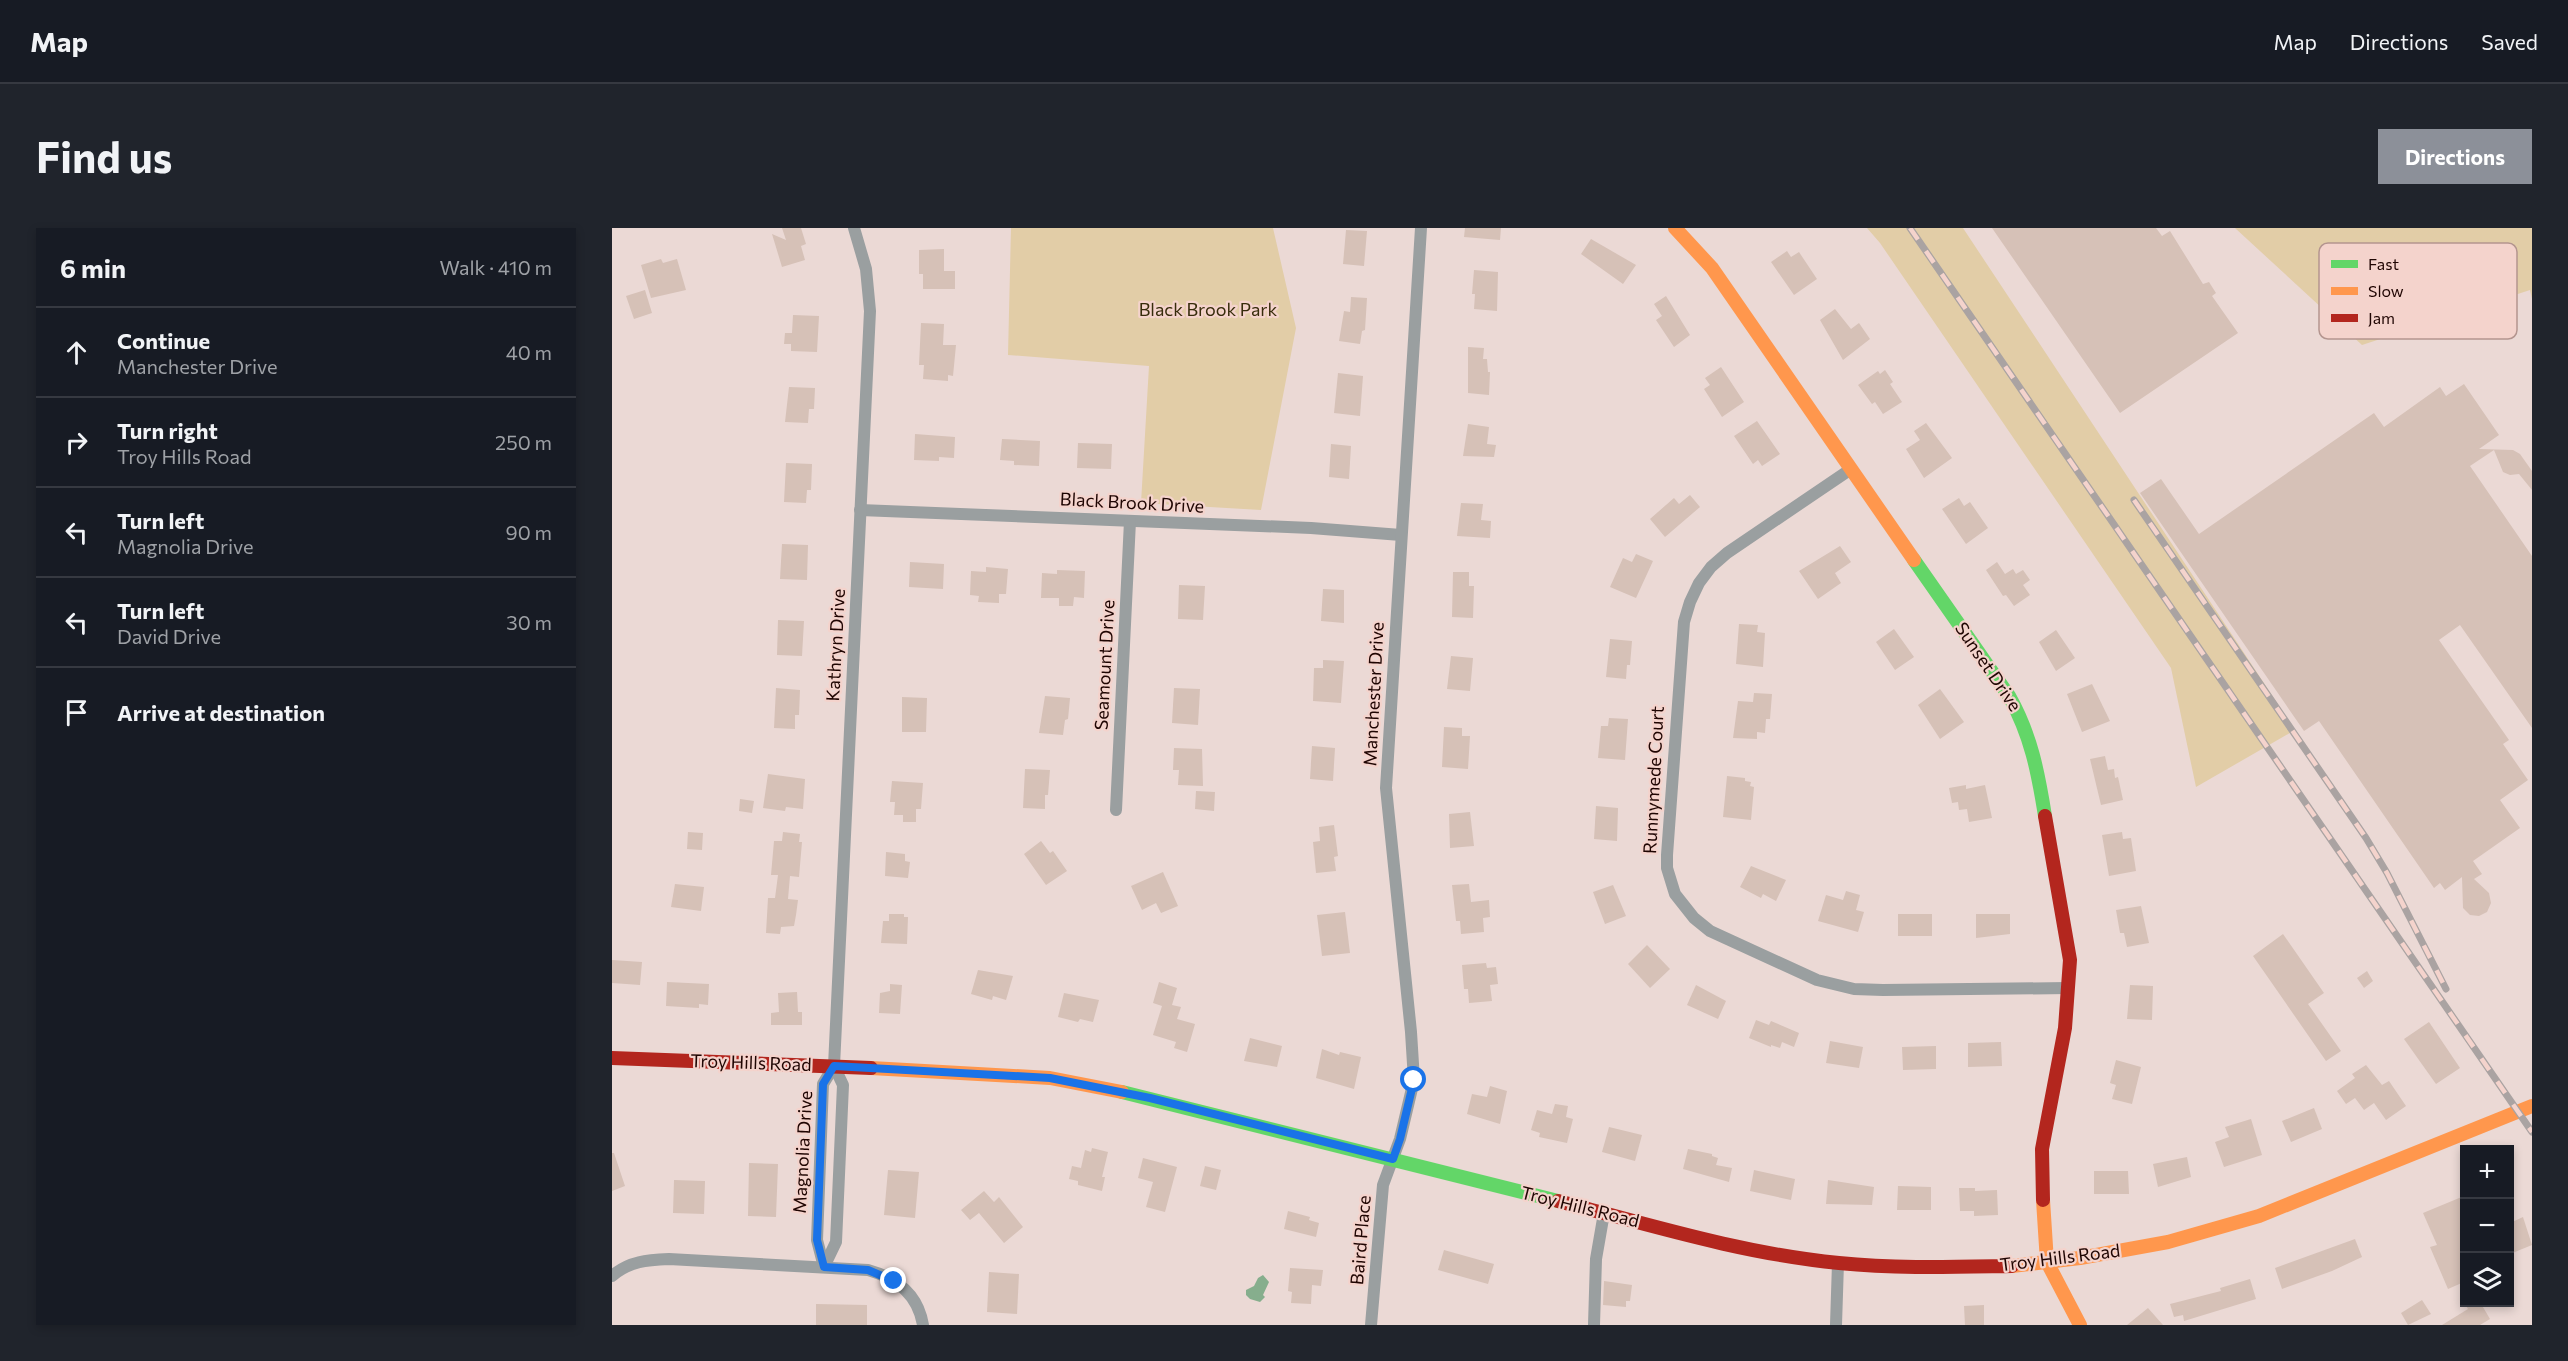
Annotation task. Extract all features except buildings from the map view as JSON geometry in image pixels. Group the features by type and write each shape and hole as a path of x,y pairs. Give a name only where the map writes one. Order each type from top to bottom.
{"main road":[{"name":"Sunset Drive","path":"1675,228 1712,268 2009,696 2021,717 2035,756 2070,960 2065,1028 2042,1149 2047,1262"},
{"name":"Troy Hills Road","path":"612,1058 834,1066 1061,1080 1138,1095 1687,1234 1785,1255 1838,1263 1920,1268 2013,1266 2168,1242 2259,1216 2532,1106"},
{"path":"2047,1262 2080,1325"}],"street":[{"name":"Kathryn Drive","path":"834,1066 870,311 866,269 854,228"},
{"name":"Manchester Drive","path":"1393,1159 1414,1080 1412,1032 1386,788 1421,228"},
{"name":"Runnymede Court","path":"1851,469 1727,553 1705,575 1690,602 1681,642 1667,855 1667,868 1675,894 1694,918 1719,937 1817,980 1854,990 2068,988"},
{"name":"Black Brook Drive","path":"860,510 1311,528 1401,535"},
{"name":"Seamount Drive","path":"1116,810 1130,521"},
{"name":"Magnolia Drive","path":"824,1267 836,1242 843,1085 834,1066"},
{"name":"Magnolia Drive","path":"824,1267 817,1240 823,1084 834,1066"},
{"name":"Baird Place","path":"1371,1325 1383,1185 1393,1159"},
{"path":"1594,1325 1596,1259 1604,1213"},
{"path":"612,1276 627,1266 642,1261 669,1259 868,1270 894,1281 909,1292 922,1316 923,1325"},
{"path":"1836,1325 1838,1263"}],"green space":[{"name":"Black Brook Park","path":"1011,228 1273,228 1296,328 1261,510 1141,503 1149,366 1008,355"},
{"path":"1867,228 1963,228 2295,730 2196,787 2171,668 1880,243"},
{"path":"2235,228 2532,228 2532,299 2530,290 2517,294 2517,243 2319,243 2319,305"},
{"path":"2355,339 2380,339 2362,345"}],"shaded area":[{"path":"1263,1275 1269,1282 1263,1295 1265,1297 1260,1302 1250,1299 1246,1295 1246,1290 1254,1286 1258,1278"}],"railway":[{"path":"1910,228 2532,1132"},
{"path":"2134,500 2366,838 2387,873 2446,989"}],"traffic: fast":[{"path":"1914,560 2009,696 2017,711 2033,754 2045,816"},
{"path":"1122,1092 1558,1201"}],"traffic: slow":[{"path":"1675,228 1712,268 1914,560"},
{"path":"871,1068 1050,1078 1122,1092"},
{"path":"2012,1266 2080,1258 2168,1242 2259,1216 2532,1106"},
{"path":"2043,1200 2047,1262 2080,1325"}],"traffic: jam":[{"path":"2043,1200 2042,1149 2065,1028 2070,960 2045,816"},
{"path":"612,1058 871,1068"},
{"path":"1558,1201 1697,1238 1803,1259 1882,1266 2012,1266"}],"route":[{"path":"894,1281 868,1270 824,1267 817,1240 823,1084 834,1066 1050,1078 1105,1087 1393,1159 1414,1080"}]}
